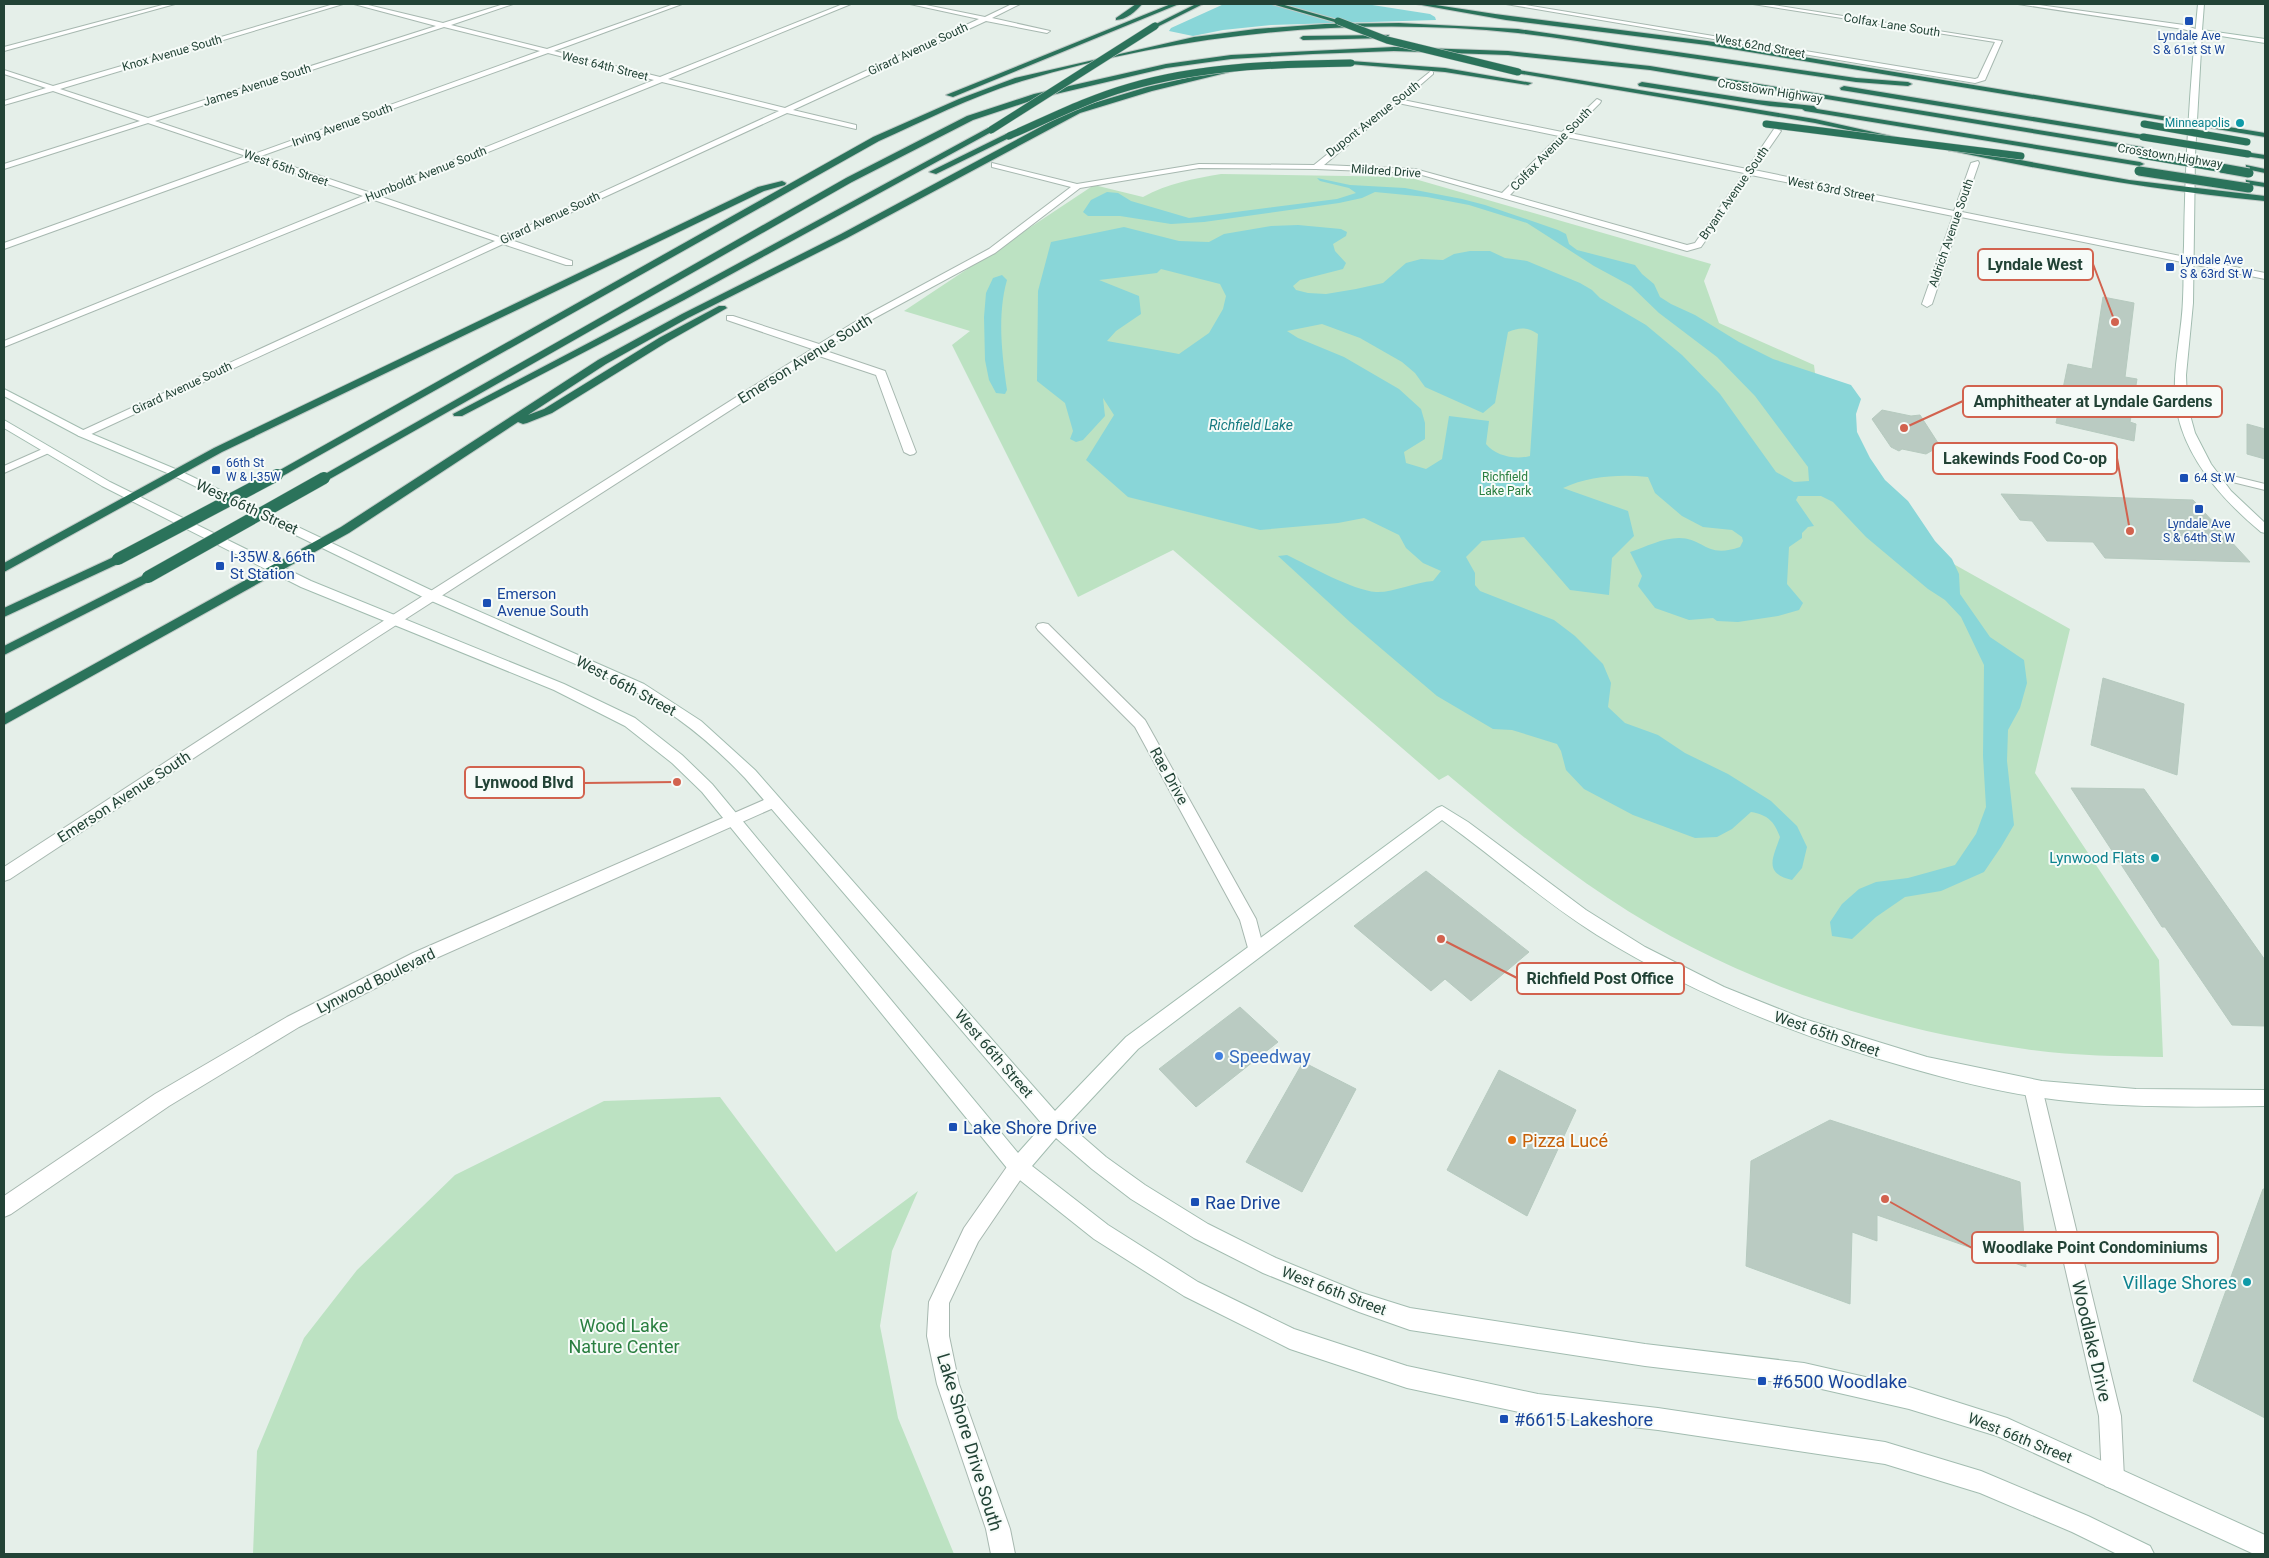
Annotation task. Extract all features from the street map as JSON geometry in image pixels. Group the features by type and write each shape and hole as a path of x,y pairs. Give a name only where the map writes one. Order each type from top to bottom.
{"highway":[{"path":"1027,63 1112,23 1132,11 1139,4"},
{"path":"940,99 1176,4"},
{"path":"391,442 429,427 473,406 991,130 1155,26 1200,4"},
{"path":"1276,4 1434,45 1515,62"},
{"name":"Crosstown Highway","path":"1419,4 2056,109"},
{"path":"1496,16 1707,44 2265,135"},
{"path":"1338,21 1387,40 1518,72 1815,121 2054,170 2128,182 2265,199"},
{"path":"4,613 118,558 277,475 876,139 962,100 1018,80 1194,38 1325,26 1456,27 1562,36 1856,80 1908,84"},
{"path":"1296,38 1405,35"},
{"path":"1122,56 1229,43"},
{"path":"1554,45 1601,50 1772,76"},
{"path":"4,651 148,577 391,442 849,180 970,118 1037,96 1166,66 1273,54 1352,50 1436,50 1567,58 1650,68 2140,160 2249,177 2265,185"},
{"path":"4,720 345,530 482,439 548,411 663,340 820,252 844,236 1076,111 1150,89 1263,64 1290,60 1436,50"},
{"path":"778,244 1076,106 1128,88 1179,75 1228,68 1350,64 1445,70 1536,84"},
{"path":"1563,71 1619,80"},
{"name":"Crosstown Highway","path":"1638,83 2140,160"},
{"path":"1839,87 2265,157"},
{"path":"1591,94 1599,99"},
{"path":"876,139 894,121"},
{"path":"1757,122 2050,160"},
{"name":"Crosstown Highway","path":"2134,123 2256,143"},
{"path":"2080,164 2140,160 2249,177 2265,173"},
{"path":"6,566 132,496 235,442 761,189 808,176"},
{"path":"2249,177 2265,190"}],"street":[{"path":"4,49 172,4"},
{"name":"Knox Avenue South","path":"4,103 340,4"},
{"name":"West 64th Street","path":"357,4 853,127"},
{"name":"James Avenue South","path":"4,167 510,4"},
{"name":"Irving Avenue South","path":"4,246 679,4"},
{"name":"Humboldt Avenue South","path":"4,344 848,4"},
{"path":"913,4 1047,30"},
{"name":"Girard Avenue South","path":"84,434 1017,4"},
{"name":"West 62nd Street","path":"1509,4 1544,7 1975,81"},
{"name":"Colfax Lane South","path":"1756,4 1999,42 1981,80 1975,81"},
{"path":"2021,4 2184,27 2198,31 2265,41"},
{"path":"2201,4 2193,124 2188,302 2182,398 2184,416 2193,440 2212,474 2265,529"},
{"name":"West 65th Street","path":"4,72 569,263"},
{"name":"Dupont Avenue South","path":"1316,167 1431,74"},
{"name":"Colfax Avenue South","path":"1504,196 1599,99"},
{"name":"West 63rd Street","path":"1397,101 2265,276"},
{"name":"Bryant Avenue South","path":"1687,248 1698,245 1777,131"},
{"name":"Aldrich Avenue South","path":"1927,304 1956,214 1975,163"},
{"path":"995,165 1077,186"},
{"name":"Mildred Drive","path":"1077,186 1199,166 1316,167 1415,171 1687,248"},
{"name":"Emerson Avenue South","path":"4,875 432,596 818,349 866,319 992,251 1077,186"},
{"path":"730,318 881,373 910,452"},
{"name":"West 66th Street","path":"4,392 84,434 176,474 432,596 459,606 604,671 666,703 719,744 755,778 773,802 1056,1126 1099,1163 1138,1192 1201,1231 1270,1266 1410,1319 1645,1355 1804,1374 1909,1398 1999,1426 2265,1547"},
{"name":"West 66th Street","path":"4,423 106,484 306,584 559,687 630,722 677,759 707,788 1018,1167 1100,1232 1191,1289 1290,1338 1407,1377 1538,1405 1658,1420 1885,1453 1981,1482 2080,1524 2142,1554"},
{"path":"4,470 47,450"},
{"path":"2212,474 2265,487"},
{"name":"Rae Drive","path":"1043,627 1140,724 1248,919 1256,950"},
{"name":"Lynwood Boulevard","path":"4,1207 162,1100 293,1022 419,958 565,892 773,802"},
{"name":"West 65th Street","path":"1256,950 1442,812 1480,838 1550,893 1601,928 1645,954 1769,1014 1864,1048 1962,1074 2060,1092 2157,1099 2265,1098"},
{"path":"1056,1126 1086,1091 1132,1043 1256,950"},
{"name":"Woodlake Drive","path":"2033,1088 2110,1416 2113,1478"},
{"name":"Lake Shore Drive South","path":"1003,1554 998,1529 948,1384 938,1336 939,1302 971,1235 1018,1167 1056,1126"}],"green space":[{"name":"Richfield Lake Park","path":"1221,174 1408,177 1711,264 1704,281 1719,323 1814,365 1830,495 2070,629 2035,773 2159,960 2163,1057 2060,1053 1970,1040 1861,1014 1808,997 1756,977 1705,954 1655,927 1608,898 1526,839 1448,775 1439,780 1173,550 1078,597 952,345 970,331 904,311 1094,185 1143,197 1171,185"},
{"name":"Wood Lake Nature Center","path":"720,1097 836,1252 918,1191 892,1251 880,1326 898,1418 954,1554 253,1554 257,1451 304,1338 357,1270 455,1175 604,1101"}],"water":[{"path":"1224,4 1366,4 1430,14 1436,20 1271,25 1223,30 1193,36 1169,31 1171,28"},
{"name":"Richfield Lake","path":"1317,178 1350,185 1405,188 1462,199 1558,230 1566,234 1569,244 1577,250 1635,265 1654,284 1660,297 1695,315 1739,342 1773,359 1851,385 1861,399 1856,414 1857,432 1870,458 1885,480 1908,501 1935,541 1952,559 1959,574 1960,594 1990,637 2024,660 2027,683 2020,708 2008,730 2007,761 2014,825 1984,872 1941,891 1905,897 1876,917 1852,939 1832,936 1830,922 1842,904 1859,889 1876,882 1908,878 1955,865 1976,834 1986,807 1983,756 1984,665 1961,617 1945,600 1928,589 1866,537 1833,502 1821,496 1798,496 1796,500 1814,526 1808,527 1802,533 1802,538 1789,547 1787,584 1803,603 1799,610 1778,616 1738,622 1717,621 1713,618 1689,620 1655,608 1638,586 1642,576 1630,552 1673,538 1687,539 1720,551 1740,547 1743,541 1742,537 1732,530 1703,527 1682,516 1655,493 1648,477 1594,478 1563,488 1628,511 1634,536 1612,558 1609,595 1570,590 1524,537 1482,541 1466,557 1475,573 1475,585 1480,591 1554,620 1575,636 1603,664 1611,683 1608,707 1625,723 1658,735 1685,753 1728,774 1771,801 1797,826 1807,847 1802,868 1792,880 1783,877 1774,869 1773,858 1780,837 1773,823 1766,817 1751,812 1732,829 1717,837 1695,838 1633,815 1584,789 1566,770 1557,744 1512,730 1493,729 1437,696 1350,622 1278,556 1287,555 1355,587 1376,592 1433,581 1441,571 1423,563 1406,548 1399,535 1364,518 1338,523 1260,530 1128,497 1086,460 1114,415 1103,398 1105,416 1083,440 1076,442 1070,439 1073,431 1065,403 1037,381 1038,291 1051,242 1124,227 1179,241 1209,242 1224,234 1271,226 1298,225 1341,229 1347,232 1346,236 1333,244 1335,251 1346,263 1343,269 1300,280 1293,286 1296,290 1308,293 1326,294 1383,283 1406,263 1421,259 1443,260 1454,254 1470,251 1490,251 1505,258 1527,261 1580,283 1592,290 1600,298 1646,325 1682,355 1720,394 1776,472 1794,482 1809,481 1808,467 1755,396 1717,357 1659,313 1631,286 1594,266 1527,223 1469,205 1427,197 1375,192 1362,198 1339,203 1204,222 1171,224 1120,216 1088,216 1083,212 1091,200 1107,192 1118,193 1131,201 1189,218 1337,199 1356,193 1349,188 1320,181","holes":["1161,269 1220,284 1226,296 1223,309 1209,333 1179,354 1107,341 1116,331 1141,314 1139,296 1099,280 1157,273","1322,324 1360,338 1402,362 1415,373 1425,387 1483,413 1495,403 1508,332 1523,328 1538,334 1530,456 1518,458 1506,456 1490,448 1486,444 1489,421 1449,416 1442,459 1426,469 1406,463 1404,452 1425,439 1425,423 1421,409 1399,389 1344,357 1298,338 1287,331"]},
{"path":"1002,275 1007,280 1001,321 1007,390 1005,394 996,393 989,380 985,360 984,317 986,293 993,278"}],"building":[{"path":"2103,297 2134,303 2125,377 2137,379 2130,422 2136,424 2134,441 2056,423 2068,364 2092,369"},
{"path":"1882,410 1911,416 1920,415 1940,446 1926,454 1902,449 1899,451 1891,447 1872,419"},
{"path":"2247,424 2265,429 2265,459 2247,454"},
{"path":"2001,494 2193,500 2250,562 2105,558 2093,542 2047,541 2032,521 2020,520"},
{"path":"2103,678 2184,704 2177,775 2091,745"},
{"name":"Lynwood Flats","path":"2071,788 2144,789 2265,960 2265,1026 2232,1025 2165,927 2162,927"},
{"path":"1426,871 1529,952 1471,1001 1445,979 1431,991 1354,926"},
{"name":"Speedway","path":"1240,1007 1278,1042 1196,1107 1159,1069"},
{"name":"Speedway","path":"1303,1062 1356,1089 1302,1192 1246,1162"},
{"name":"Pizza Lucé","path":"1499,1070 1576,1110 1527,1216 1447,1170"},
{"path":"1830,1120 2020,1182 2026,1267 1877,1215 1877,1241 1852,1232 1850,1304 1746,1266 1751,1161"},
{"name":"Village Shores","path":"2263,1189 2265,1189 2265,1418 2193,1381"}],"place":[{"name":"Lyndale Ave S & 61st St W","path":"2189,21"},
{"name":"Minneapolis","path":"2240,123"},
{"name":"Lyndale Ave S & 63rd St W","path":"2170,267"},
{"name":"Lyndale West","path":"2115,322"},
{"name":"Amphitheater at Lyndale Gardens","path":"1904,428"},
{"name":"66th St W & I-35W","path":"216,470"},
{"name":"64 St W","path":"2184,478"},
{"name":"Lyndale Ave S & 64th St W","path":"2199,509"},
{"name":"Lakewinds Food Co-op","path":"2130,531"},
{"name":"I-35W & 66th St Station","path":"220,566"},
{"name":"Emerson Avenue South","path":"487,603"},
{"name":"Lynwood Blvd","path":"677,782"},
{"name":"Lynwood Flats","path":"2155,858"},
{"name":"Richfield Post Office","path":"1441,939"},
{"name":"Speedway","path":"1219,1056"},
{"name":"Lake Shore Drive","path":"953,1127"},
{"name":"Pizza Lucé","path":"1512,1140"},
{"name":"Woodlake Point Condominiums","path":"1885,1199"},
{"name":"Rae Drive","path":"1195,1202"},
{"name":"Village Shores","path":"2247,1282"},
{"name":"#6500 Woodlake","path":"1762,1381"},
{"name":"#6615 Lakeshore","path":"1504,1419"}]}
